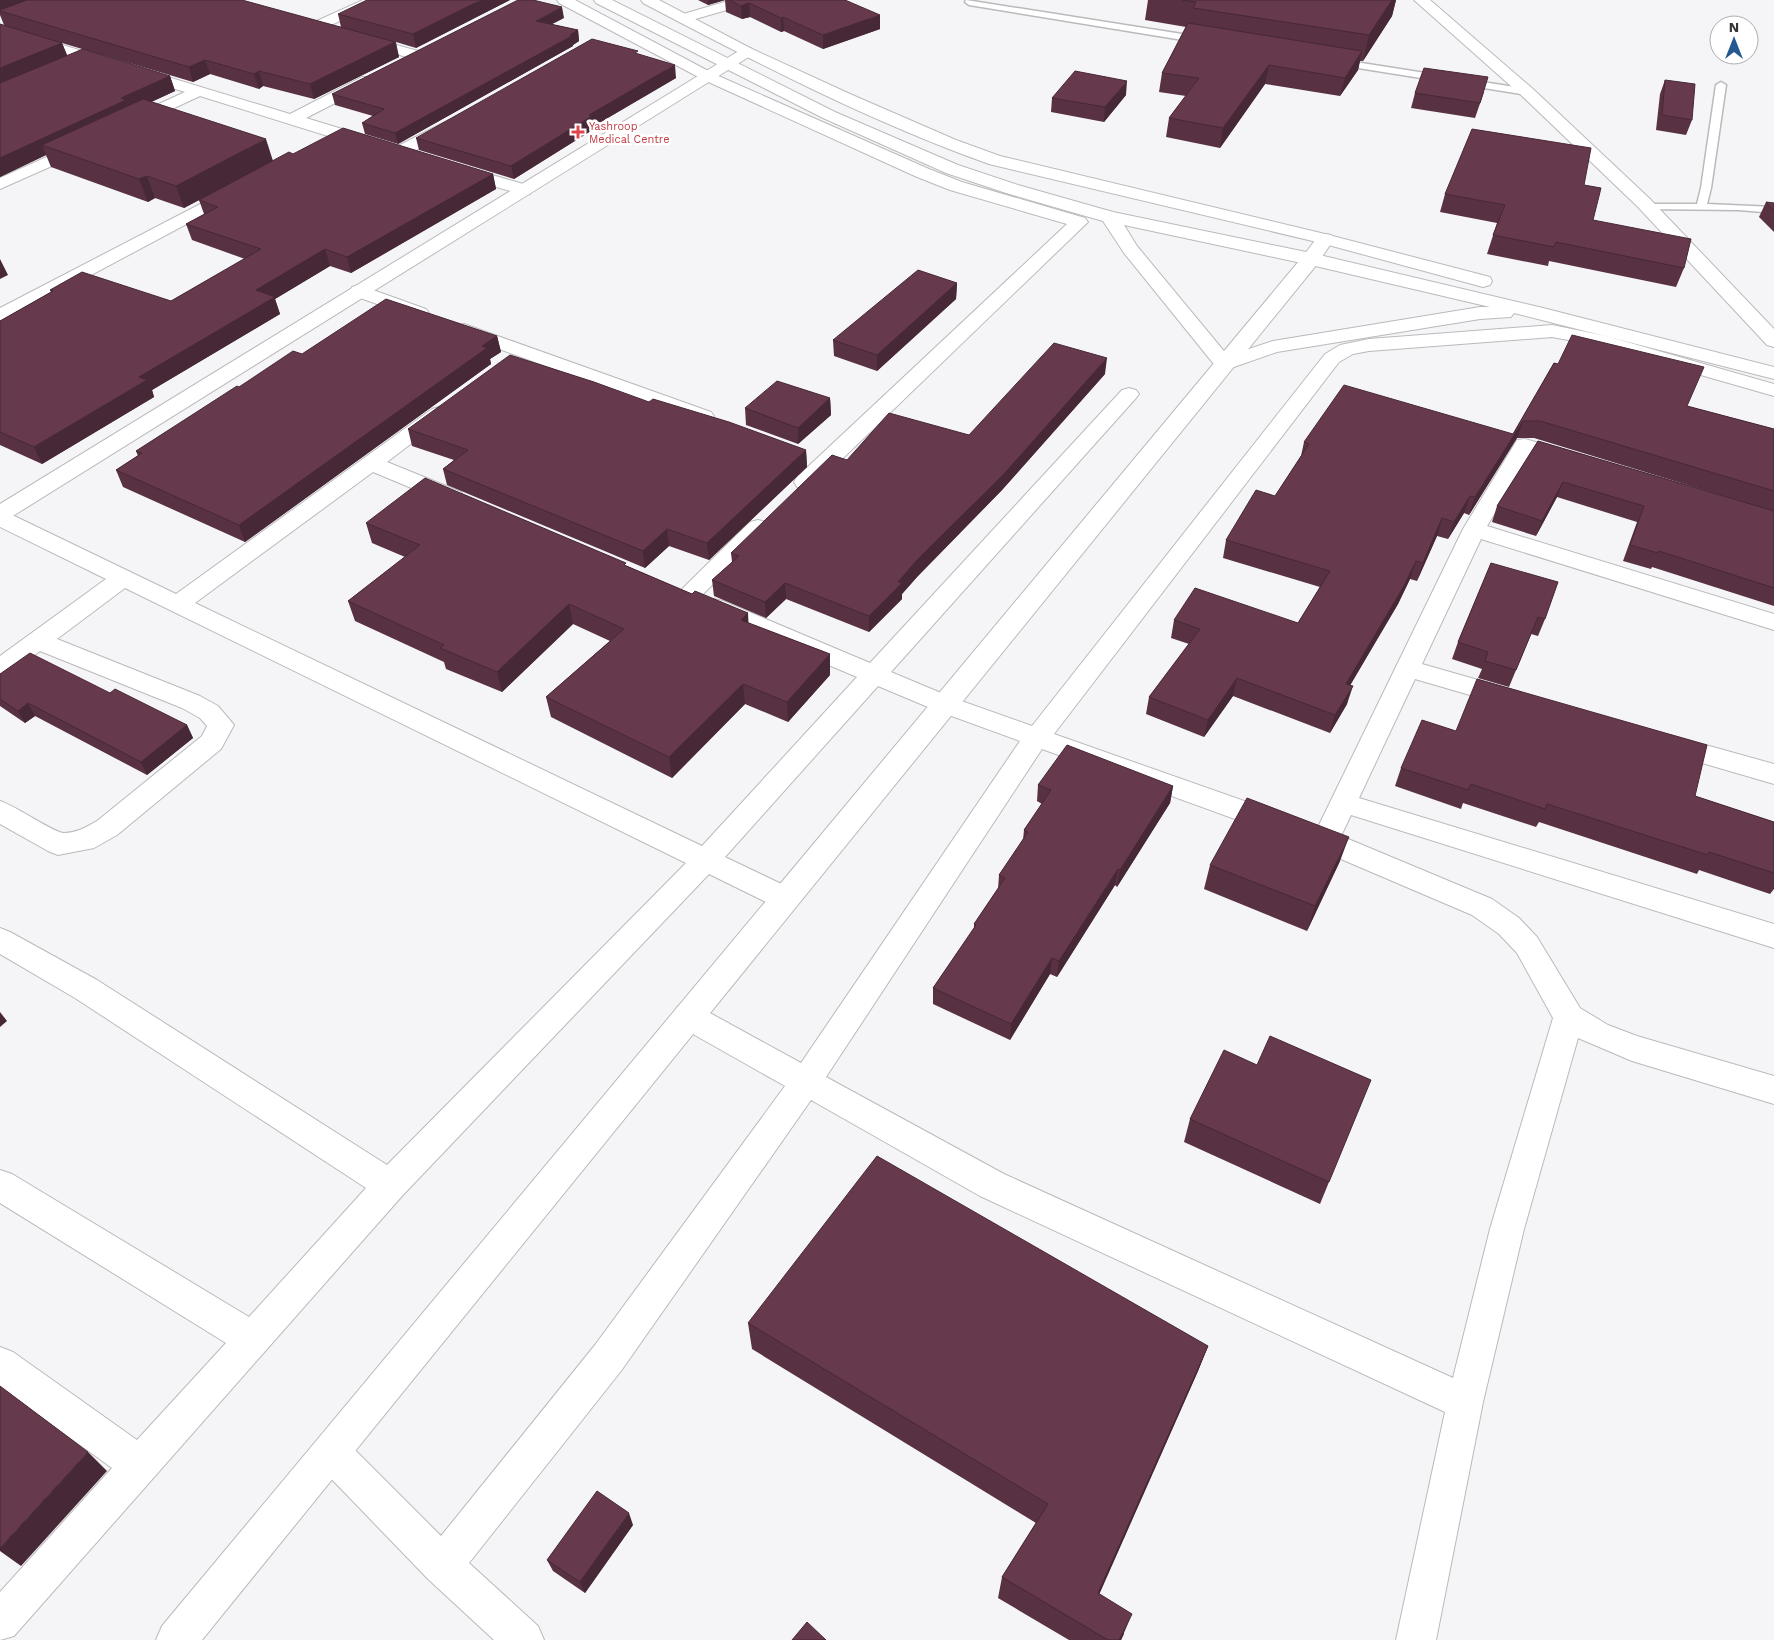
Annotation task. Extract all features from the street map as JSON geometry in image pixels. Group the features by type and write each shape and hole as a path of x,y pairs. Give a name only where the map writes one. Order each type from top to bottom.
{"street":[{"path":"315,27 357,3 375,0"},
{"path":"564,0 709,77 923,174 956,186 1079,222 815,460 781,506 679,592 877,674 944,704 1325,841 1482,907 1509,926 1527,945 1569,1017 1597,1034 1632,1048 1774,1090"},
{"path":"601,0 829,115 952,169 1110,217 1311,259 1543,314 1774,373"},
{"path":"648,0 747,52 950,144 995,160 1497,284"},
{"path":"685,18 746,0"},
{"path":"1421,0 1527,92 1648,207 1771,350"},
{"path":"297,22 334,32"},
{"path":"3,23 87,57 420,158"},
{"path":"601,39 619,29"},
{"path":"352,38 416,55"},
{"path":"399,64 433,47"},
{"path":"0,514 747,52"},
{"path":"68,65 87,57"},
{"path":"292,119 381,73"},
{"path":"116,130 198,91"},
{"path":"400,152 463,117"},
{"path":"315,148 340,134"},
{"path":"0,184 98,138"},
{"path":"438,164 524,190"},
{"path":"0,316 254,180"},
{"path":"1110,217 1130,249 1224,364"},
{"path":"176,1640 1311,259 1324,240"},
{"path":"359,291 444,323 515,358 724,423"},
{"path":"1224,364 1273,347 1480,313 1543,314"},
{"path":"442,1565 608,1358 805,1083 1037,736 1332,358 1347,349 1369,345 1552,331 1599,340 1774,390"},
{"path":"0,1622 390,1185 706,860 1130,394"},
{"path":"178,604 459,399"},
{"path":"1325,841 1474,529 1525,445 1589,465"},
{"path":"371,463 470,505"},
{"path":"0,518 784,898"},
{"path":"1474,529 1774,622"},
{"path":"0,668 39,641 83,604 123,578"},
{"path":"0,811 58,844 84,841 107,828 212,742 221,725 209,712 191,702 39,641"},
{"path":"1408,668 1530,703"},
{"path":"1652,738 1774,774"},
{"path":"1344,803 1774,936"},
{"path":"0,940 86,989 390,1185"},
{"path":"688,1016 805,1083 992,1185 1465,1402"},
{"path":"1416,1640 1465,1402 1507,1228 1569,1017"},
{"path":"0,1184 252,1339"},
{"path":"0,1365 140,1465"},
{"path":"331,1452 442,1565 524,1640"}],"lane":[{"path":"969,2 1213,42"},
{"path":"1331,61 1527,92"},
{"path":"1701,207 1706,188 1721,85"},
{"path":"1648,207 1738,207 1774,210"}],"building":[{"path":"27,0 242,0 395,42 310,84 259,71 254,74 205,60 189,67 0,11"},
{"path":"367,0 481,0 413,34 338,14"},
{"path":"518,0 533,0 562,7 536,21 578,30 570,35 572,36 395,133 362,123 384,109 332,94"},
{"path":"729,0 845,0 880,15 823,35 749,3 741,6"},
{"path":"1182,0 1392,0 1369,35 1193,8 1196,2"},
{"path":"1188,23 1362,51 1345,78 1269,65 1223,128 1169,118 1199,78 1162,73"},
{"path":"0,24 62,43 0,68"},
{"path":"592,39 638,51 635,53 675,65 589,115 592,116 511,166 416,138"},
{"path":"83,49 170,76 121,98 126,100 0,158 0,83"},
{"path":"1424,68 1488,77 1480,103 1415,93"},
{"path":"1075,71 1127,81 1105,107 1052,98"},
{"path":"1665,80 1695,84 1692,120 1662,115"},
{"path":"143,99 266,139 176,186 147,176 139,179 42,145"},
{"path":"343,128 493,174 347,257 325,249 256,290 275,297 139,377 147,380 34,447 0,432 0,321 82,272 171,301 261,249 186,224 218,207 199,200 289,152 293,154"},
{"path":"1472,129 1591,148 1584,185 1601,188 1593,220 1691,239 1684,268 1556,242 1554,247 1493,235 1505,205 1445,194"},
{"path":"1766,202 1774,203 1774,210"},
{"path":"918,270 957,283 877,355 833,340"},
{"path":"386,299 497,336 482,346 487,348 239,525 116,470 142,453 136,451 237,386 239,387 293,351 302,354"},
{"path":"1572,335 1704,367 1687,406 1774,429 1774,491 1540,421 1523,421 1475,497 1470,496 1454,522 1442,518 1423,563 1416,561 1404,586 1346,684 1353,686 1335,715 1237,678 1208,720 1149,697 1200,629 1174,620 1195,588 1298,623 1330,571 1226,540 1256,490 1275,496 1309,444 1304,442 1344,385 1513,434 1554,363 1558,364"},
{"path":"1054,343 1107,358 1004,474 917,560 898,582 902,583 869,616 785,583 765,602 712,580 739,556 731,553 832,455 847,460 889,413 969,435"},
{"path":"510,355 649,402 653,399 729,422 806,450 707,543 667,529 643,551 443,469 468,450 408,429"},
{"path":"777,381 830,398 798,428 745,408"},
{"path":"1538,441 1774,511 1774,588 1659,551 1658,553 1630,545 1644,506 1563,482 1542,521 1497,506"},
{"path":"425,478 626,563 624,565 692,594 695,591 748,613 741,620 830,654 787,702 743,684 669,757 546,697 624,629 569,604 497,672 440,648 444,645 348,601 420,545 366,523"},
{"path":"1491,563 1558,582 1545,619 1538,617 1516,670 1485,661 1488,652 1458,642"},
{"path":"30,653 110,693 115,689 187,725 141,762 28,703 18,711 0,699 0,674"},
{"path":"1477,679 1707,745 1695,796 1774,822 1774,873 1709,852 1708,855 1547,804 1545,809 1471,784 1468,790 1401,768 1422,720 1456,731"},
{"path":"1067,745 1173,786 1059,961 1052,958 1011,1024 933,988 1005,878 999,875 1028,832 1024,830 1051,790 1038,785"},
{"path":"1247,798 1349,837 1315,906 1210,865"},
{"path":"1270,1036 1371,1080 1329,1182 1190,1119 1224,1050 1257,1065"},
{"path":"877,1156 1208,1346 1098,1593 1132,1614 1119,1640 1108,1640 1002,1577 1048,1504 748,1323"},
{"path":"0,1386 88,1452 0,1548"},
{"path":"597,1491 629,1513 580,1582 547,1560"},
{"path":"807,1622 826,1640 792,1640"}],"place":[{"name":"Yashroop Medical Centre","path":"578,132"}]}
